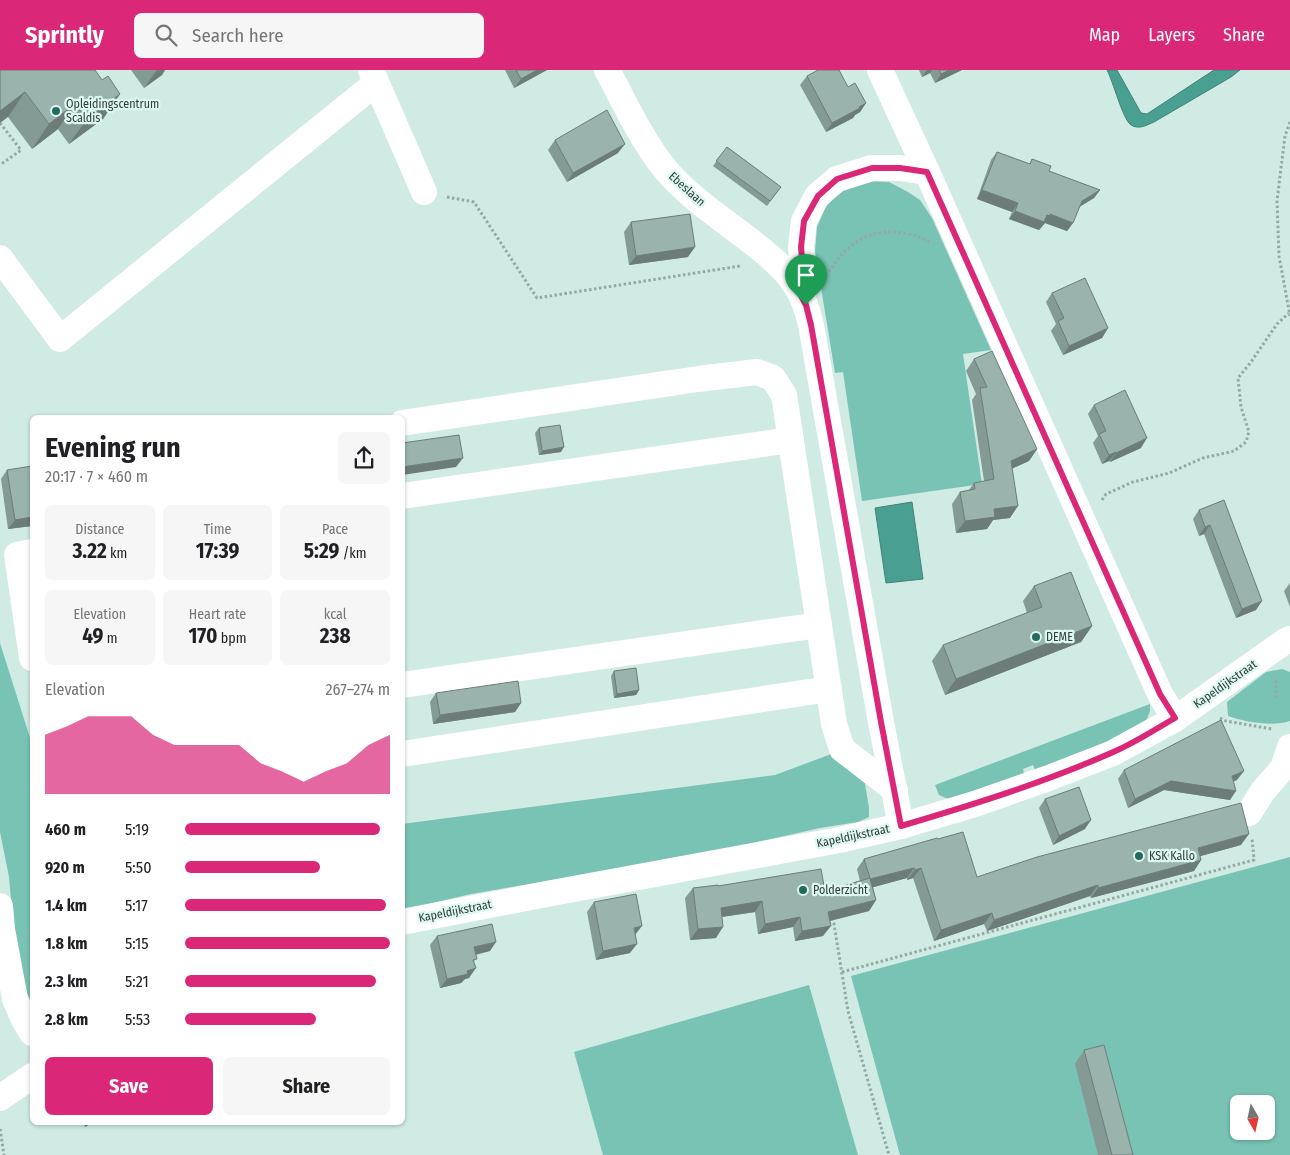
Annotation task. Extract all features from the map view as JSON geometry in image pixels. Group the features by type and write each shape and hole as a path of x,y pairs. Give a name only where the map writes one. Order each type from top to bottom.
{"street":[{"name":"Ebeslaan","path":"606,70 645,140 665,169 690,194 775,261 795,284 806,305 901,826"},
{"path":"880,70 967,260 1160,694 1185,712"},
{"path":"0,258 60,339 373,76 424,192"},
{"path":"795,284 803,270 801,247 804,221 818,196 837,179 872,168 900,168 927,172"},
{"path":"405,423 698,379 757,372 773,378 784,394 834,724 842,749 894,790"},
{"path":"405,496 791,440"},
{"path":"17,553 30,644"},
{"path":"405,685 819,625"},
{"name":"Kapeldijkstraat","path":"405,921 552,892 839,840 901,826 975,804 1049,778 1113,752 1185,712 1288,644"},
{"path":"405,754 829,689"},
{"path":"1249,813 1262,792 1283,768 1285,739"},
{"path":"0,906 2,938 14,998 30,1030"},
{"path":"1,1094 30,1077"}],"path":[{"path":"1082,520 1097,507 1106,494 1133,482 1169,473 1203,458 1234,450 1246,442 1249,432 1241,406 1238,378 1277,324 1290,314 1279,256 1277,201 1285,136 1290,122"},
{"path":"0,123 21,150 0,165"},
{"path":"424,192 474,202 537,298 775,261"},
{"path":"828,273 849,246 865,236 888,232 909,234 929,241 967,260"},
{"path":"1185,712 1226,721 1285,739"},
{"path":"842,972 1254,860 1249,813"},
{"path":"830,912 834,924 848,1012 889,1155"},
{"path":"0,1129 4,1155"}],"shaded area":[{"path":"1107,70 1117,70 1141,113 1147,114 1214,70 1240,70 1154,122 1137,127 1128,122"},
{"path":"864,181 889,182 920,200 932,218 991,350 963,354 982,484 862,501 843,372 835,373 815,251 817,227 826,206 842,190"},
{"path":"912,502 923,579 886,583 875,508"},
{"path":"0,643 30,738 30,1000 26,991 13,923 9,877 0,832"},
{"path":"1282,669 1290,672 1290,721 1276,724 1259,723 1228,716 1227,702 1266,672"},
{"path":"1150,704 1147,719 1140,725 1101,745 1035,770 1033,765 1023,769 1024,774 948,799 939,795 935,785"},
{"path":"834,753 863,772 869,817 858,822 820,828 704,854 471,894 405,910 405,824 775,775"},
{"path":"1290,857 1290,1155 900,1155 851,976"},
{"path":"809,985 858,1155 603,1155 574,1052"}],"building":[{"path":"0,70 95,70 102,80 108,76 120,94 87,119 75,104 49,124 25,92 0,111"},
{"path":"516,70 537,70 521,79"},
{"path":"818,70 839,70 848,87 855,83 866,103 832,123 807,76"},
{"path":"939,70 950,70 941,74"},
{"path":"607,110 625,144 573,173 555,140"},
{"path":"727,147 781,187 770,201 716,161"},
{"path":"997,152 1030,164 1032,159 1051,166 1049,171 1100,190 1082,201 1073,223 1050,214 1050,216 1047,215 1044,222 1015,211 1018,203 982,190"},
{"path":"690,214 695,247 636,256 631,222"},
{"path":"1085,278 1108,328 1069,346 1058,321 1064,318 1052,293"},
{"path":"992,351 1037,449 1011,461 1018,506 994,509 995,517 965,521 960,492 975,489 974,483 994,479 980,388 987,387 974,359"},
{"path":"1125,390 1147,438 1109,455 1099,434 1106,431 1094,405"},
{"path":"560,425 564,447 542,451 539,428"},
{"path":"459,435 463,458 405,467 405,443"},
{"path":"30,466 30,517 15,520 7,470"},
{"path":"1224,500 1262,601 1242,609 1210,525 1205,527 1199,510"},
{"name":"DEME","path":"1071,572 1092,626 956,679 943,645 1042,607 1034,586"},
{"path":"636,668 639,690 617,694 614,671"},
{"path":"518,681 521,703 440,715 436,693"},
{"path":"1221,720 1244,771 1232,776 1236,791 1171,781 1135,799 1124,770"},
{"path":"1079,787 1091,820 1059,836 1045,799"},
{"path":"1241,803 1249,834 1198,848 1201,860 1098,888 1098,885 994,920 992,913 941,930 921,868 915,870 914,868 870,879 876,900 828,912 831,926 802,931 800,917 765,924 762,901 721,908 723,927 698,929 693,888 718,886 821,869 825,891 870,878 864,859 963,832 977,877 1037,857"},
{"path":"636,894 642,926 634,928 637,944 603,951 594,902"},
{"path":"492,924 496,942 474,947 477,959 473,960 476,968 467,971 468,974 447,979 437,936"},
{"path":"1104,1045 1133,1155 1112,1155 1084,1050"}],"place":[{"name":"Opleidingscentrum Scaldis","path":"56,111"},
{"name":"DEME","path":"1036,637"},
{"name":"KSK Kallo","path":"1139,856"},
{"name":"Polderzicht","path":"803,890"}],"route":[{"path":"872,168 900,168 927,172 1160,694 1175,718 1113,752 1049,778 975,804 901,826 806,305 795,284 803,270 801,247 804,221 818,196 837,179 872,168"}]}
